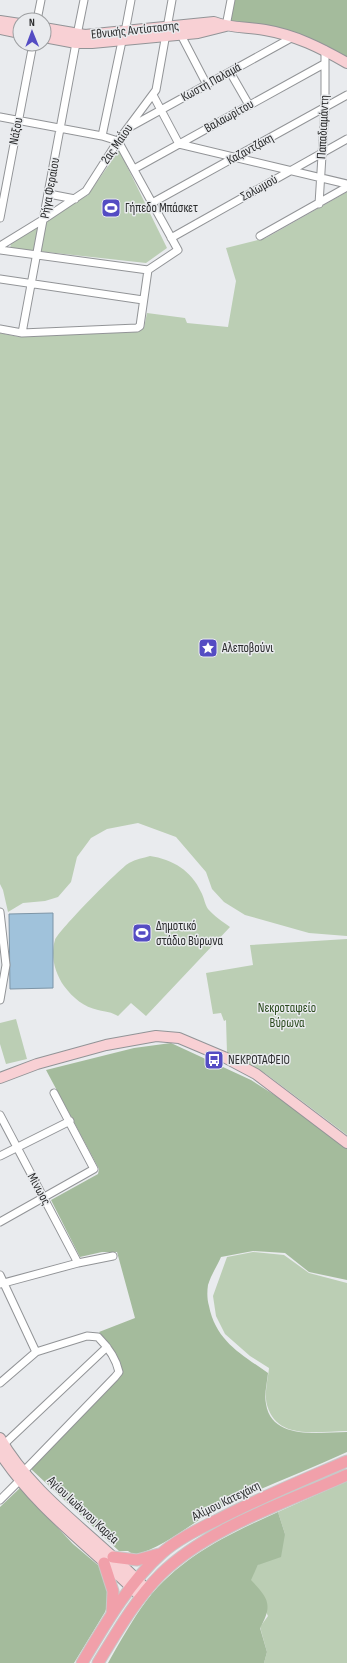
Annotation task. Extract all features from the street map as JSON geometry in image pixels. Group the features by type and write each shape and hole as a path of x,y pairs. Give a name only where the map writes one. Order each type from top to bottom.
{"main road":[{"name":"Αλίμου Κατεχάκη","path":"135,1584 163,1552 196,1531 229,1514 347,1461"},
{"name":"Αλίμου Κατεχάκη","path":"144,1593 167,1569 199,1544 258,1515 347,1475"},
{"path":"112,1615 112,1587 108,1560 137,1560 163,1552"},
{"path":"82,1663 112,1615 135,1584"},
{"path":"98,1663 144,1593"}],"street":[{"path":"39,12 41,0"},
{"name":"Ρήγα Φεραίου","path":"22,333 84,0"},
{"path":"102,136 131,0"},
{"name":"2ας Μαΐου","path":"0,246 86,191 118,141 156,90 172,0"},
{"path":"226,26 231,0"},
{"path":"0,21 12,23"},
{"name":"Εθνικής Αντίστασης","path":"52,37 77,39 166,32 214,22 226,26 265,30 293,37 325,50 347,63"},
{"name":"Εθνικής Αντίστασης","path":"166,32 181,34 213,31 226,26"},
{"path":"0,29 12,31"},
{"name":"Εθνικής Αντίστασης","path":"52,31 77,39"},
{"path":"181,34 207,85"},
{"name":"Κωστή Παλαμά","path":"128,128 293,37"},
{"name":"Παπαδιαμάντη","path":"319,204 325,107 325,50"},
{"name":"Νάξου","path":"0,218 31,52"},
{"name":"Βαλαωρίτου","path":"134,169 324,64"},
{"path":"230,72 249,105"},
{"path":"153,95 179,144 290,170 347,186"},
{"name":"Καζαντζάκη","path":"152,203 347,95"},
{"path":"0,117 102,136 118,141 178,250 148,270 0,250"},
{"name":"Σολωμού","path":"171,238 347,139"},
{"path":"260,236 319,204 347,186"},
{"path":"49,194 75,199"},
{"path":"0,329 22,333 125,329 140,326 148,270"},
{"path":"0,280 32,283 144,300"},
{"path":"0,912 6,965 0,1000"},
{"path":"0,958 6,965"},
{"path":"0,1078 37,1064 106,1045 156,1036 179,1038 224,1057 256,1074 347,1143"},
{"path":"0,1222 94,1170 70,1121 54,1093"},
{"name":"Μίνωος","path":"0,1115 78,1263"},
{"path":"0,1156 70,1121"},
{"path":"2,1284 78,1263 113,1256"},
{"path":"0,1275 2,1284 36,1352"},
{"path":"0,1500 119,1372 115,1359 107,1347 98,1337 87,1336 36,1352 1,1380"},
{"path":"1,1446 107,1347"},
{"name":"Αγίου Ιωάννου Καρέα","path":"1,1446 22,1476 54,1516 108,1560 144,1593"}],"green space":[{"path":"234,0 347,0 347,59 318,43 291,32 248,23 230,21"},
{"path":"119,150 167,248 146,263 10,248 12,240 88,195"},
{"path":"347,192 347,936 309,933 245,915 224,902 212,889 206,872 176,837 138,823 107,829 91,838 77,857 71,882 58,897 45,901 23,903 8,912 3,890 0,884 0,333 19,337 135,332 144,328 147,313 185,318 187,323 228,327 236,281 226,248 266,238"},
{"name":"Δημοτικό στάδιο Βύρωνα","path":"150,856 173,863 187,872 197,885 208,909 230,927 146,1016 131,1003 118,1016 88,1007 71,994 61,981 53,958 55,940 90,900 123,867 129,863"},
{"name":"Νεκροταφείο Βύρωνα","path":"347,939 347,1135 266,1074 227,1053 226,1020 224,1021 221,1013 213,1014 206,973 253,965 250,945"},
{"path":"16,1019 27,1059 6,1064 0,1044 0,1023"},
{"path":"171,1043 251,1080 312,1119 347,1146 347,1280 309,1272 285,1253 253,1251 221,1257 209,1281 207,1293 212,1318 217,1329 239,1353 268,1373 265,1400 270,1416 277,1424 287,1429 299,1432 347,1432 347,1452 232,1502 216,1510 156,1547 134,1555 128,1551 119,1551 32,1470 32,1466 119,1377 109,1345 99,1332 135,1318 117,1252 102,1252 80,1257 51,1200 98,1174 99,1169 46,1070 134,1048"},
{"path":"253,1252 284,1255 309,1273 347,1283 347,1431 300,1432 289,1429 280,1424 272,1416 266,1401 269,1368 250,1356 225,1334 216,1316 213,1296 227,1257"},
{"path":"347,1481 347,1663 264,1663 267,1652 260,1627 268,1616 250,1580 258,1565 285,1534 278,1512"},
{"path":"20,1488 73,1544 99,1566 109,1593 108,1604 105,1612 74,1663 0,1663 0,1507"},
{"path":"278,1512 285,1534 281,1557 258,1565 251,1580 265,1596 268,1607 267,1613 260,1628 267,1652 264,1663 108,1663 131,1623 147,1600 174,1571 206,1548"}],"water":[{"path":"53,913 53,988 10,989 9,914"}],"place":[{"name":"Γήπεδο Μπάσκετ","path":"111,208"},
{"name":"Αλεποβούνι","path":"208,648"},
{"name":"Δημοτικό στάδιο Βύρωνα","path":"142,933"},
{"name":"ΝΕΚΡΟΤΑΦΕΙΟ","path":"214,1060"}]}
